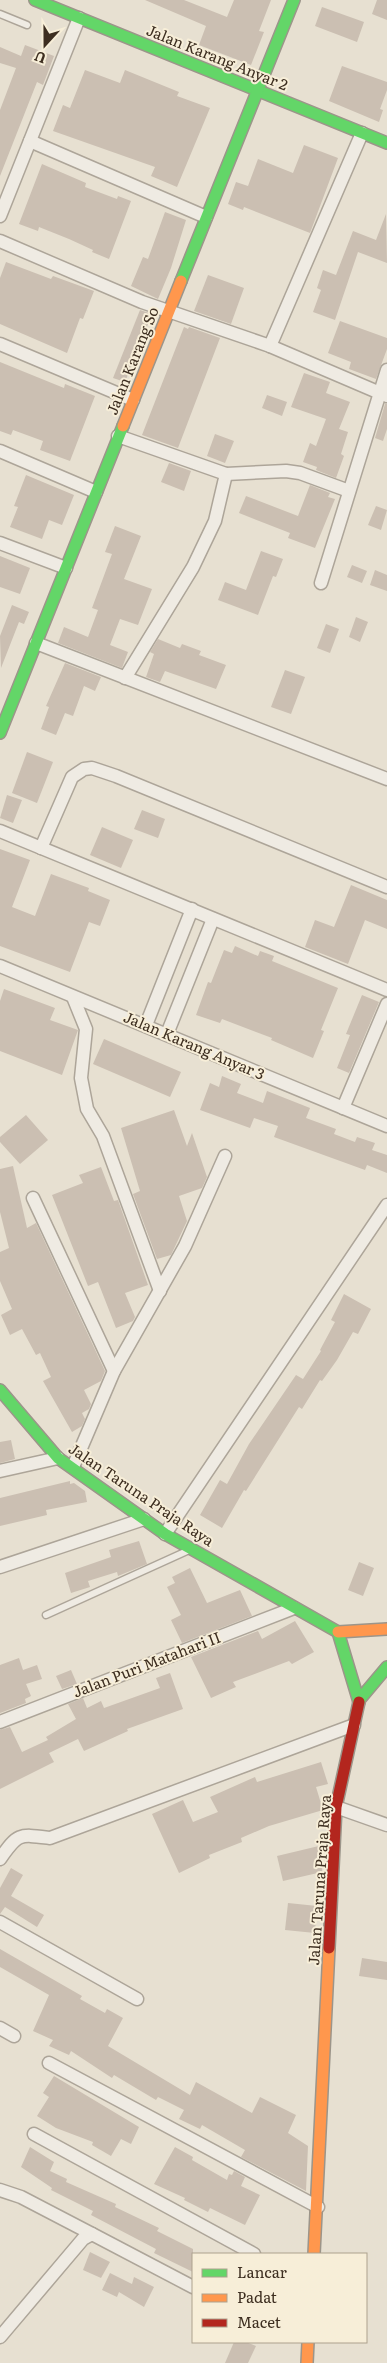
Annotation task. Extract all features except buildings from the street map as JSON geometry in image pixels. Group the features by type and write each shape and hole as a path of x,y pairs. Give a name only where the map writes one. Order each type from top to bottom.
{"street":[{"name":"Jalan Karang Anyar 2","path":"35,0 387,143"},
{"name":"Jalan Karang So","path":"0,733 294,0"},
{"path":"0,216 79,18"},
{"path":"270,346 362,133"},
{"path":"30,140 206,216"},
{"path":"0,241 168,311 270,346 383,395"},
{"path":"0,344 133,400"},
{"path":"320,583 349,491 383,395 387,370"},
{"path":"118,436 226,474 286,471 300,473 349,491"},
{"path":"0,451 96,492"},
{"path":"125,678 193,567 215,521 226,474"},
{"path":"0,543 66,568"},
{"path":"36,643 387,779"},
{"path":"41,848 72,777 84,769 92,768 116,776 387,887"},
{"path":"0,832 387,990"},
{"path":"146,1025 192,909"},
{"path":"167,1034 213,918"},
{"name":"Jalan Karang Anyar 3","path":"0,966 387,1126"},
{"path":"73,997 86,1028 80,1078 87,1109 103,1136 160,1292"},
{"path":"343,1108 382,1034 387,1004"},
{"path":"73,1467 114,1371 185,1246 225,1156"},
{"path":"33,1198 114,1371"},
{"path":"165,1534 387,1205"},
{"name":"Jalan Taruna Praja Raya","path":"2,1395 58,1458 165,1534 338,1632"},
{"path":"0,1471 58,1458"},
{"path":"0,1567 144,1519"},
{"name":"Jalan Puri Matahari II","path":"0,1722 294,1608"},
{"path":"360,1699 338,1632 387,1629"},
{"path":"360,1699 387,1668"},
{"name":"Jalan Taruna Praja Raya","path":"314,2253 318,2207 336,1807 360,1699"},
{"path":"0,1859 14,1840 26,1835 50,1838 354,1726"},
{"path":"336,1807 387,1826"},
{"path":"0,1922 137,1999"},
{"path":"0,2028 14,2036"},
{"path":"49,2063 318,2207"},
{"path":"34,2134 252,2253"},
{"path":"0,2190 21,2197 192,2286"},
{"path":"0,2338 82,2239 92,2234"},
{"path":"305,2343 306,2363"}],"lane":[{"path":"0,14 27,25"},
{"path":"46,1615 190,1549"}],"traffic: fast":[{"path":"35,0 387,143"},
{"path":"181,281 294,0"},
{"path":"0,733 123,426"},
{"path":"0,1390 58,1458 165,1534 338,1632 359,1702"},
{"path":"360,1699 387,1667"}],"traffic: slow":[{"path":"123,426 181,281"},
{"path":"338,1632 387,1629"},
{"path":"314,2253 329,1948"},
{"path":"307,2363 308,2343"}],"traffic: jam":[{"path":"329,1948 336,1807 359,1702"}]}
